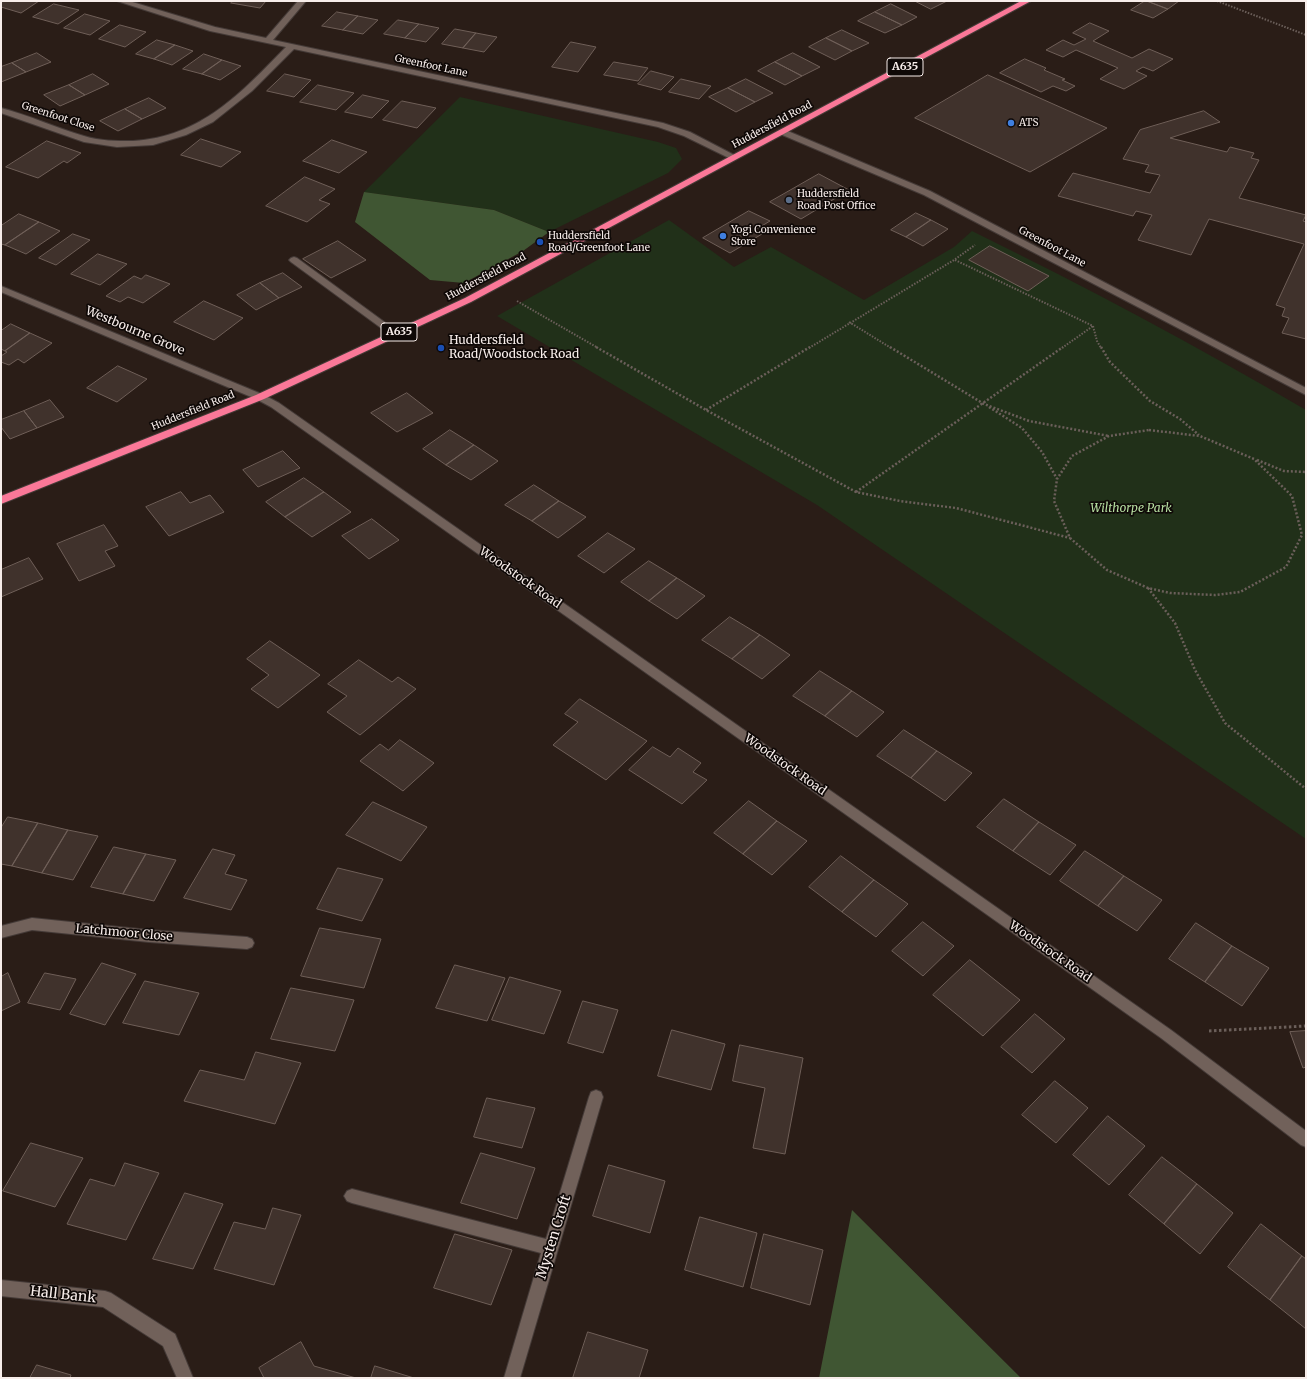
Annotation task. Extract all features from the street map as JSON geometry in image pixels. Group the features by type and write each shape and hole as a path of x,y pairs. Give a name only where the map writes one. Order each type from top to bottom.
{"highway":[{"name":"Huddersfield Road","path":"1,500 260,396 468,300 1027,1"}],"street":[{"name":"Greenfoot Lane","path":"122,1 213,29 291,47 660,125 687,134 734,157"},
{"path":"268,41 302,1"},
{"name":"Greenfoot Close","path":"1,110 84,140 117,144 153,142 183,133 210,120 249,89 291,47"},
{"name":"Greenfoot Lane","path":"783,132 927,193 1306,392"},
{"path":"294,260 395,334"},
{"name":"Westbourne Grove","path":"1,289 260,396"},
{"name":"Woodstock Road","path":"260,396 282,410 1166,1034 1306,1140"},
{"name":"Latchmoor Close","path":"1,932 32,924 149,936 247,943"},
{"name":"Mysten Croft","path":"512,1378 596,1097"},
{"path":"352,1196 550,1248"},
{"name":"Hall Bank","path":"1,1288 105,1299 169,1340 185,1378"}],"path":[{"path":"1217,1 1306,35"},
{"path":"706,410 849,322 954,260 997,230"},
{"path":"954,260 1093,326 1097,341 1110,362 1150,401 1180,419 1200,436"},
{"path":"492,287 706,410 856,492 900,501 956,508 1070,538"},
{"path":"849,322 1022,428 1042,452 1056,479"},
{"path":"856,492 984,404 1093,326"},
{"path":"984,404 1029,421 1109,436 1149,430 1200,436 1284,471 1306,472"},
{"path":"1109,436 1072,456 1056,479 1054,501 1070,538 1107,570 1148,588 1170,593 1215,595 1240,592 1286,568 1302,535 1292,496 1254,459"},
{"path":"1148,588 1175,623 1195,670 1225,723 1306,789"},
{"path":"1166,1034 1306,1026"}],"green space":[{"path":"460,97 658,142 676,148 682,159 668,173 549,232 494,210 364,192"},
{"path":"364,192 494,210 549,232 523,251 464,283 430,280 355,222"},
{"name":"Wilthorpe Park","path":"669,220 734,267 771,247 864,300 954,247 972,231 1141,318 1306,410 1306,839 817,505 497,316"},
{"path":"852,1210 1021,1378 819,1378"}],"building":[{"path":"4,1 39,1 21,13 1,7 1,3"},
{"path":"233,1 266,1 260,8 231,3"},
{"path":"915,1 947,1 931,9"},
{"path":"1145,1 1168,9 1153,18 1131,10"},
{"path":"1147,1 1179,1 1168,9"},
{"path":"54,4 79,10 58,24 33,17"},
{"path":"891,4 917,17 902,25 875,12"},
{"path":"337,12 358,16 343,30 322,26"},
{"path":"875,12 902,25 885,33 858,21"},
{"path":"85,14 110,21 90,35 64,28"},
{"path":"358,16 378,20 363,34 343,30"},
{"path":"398,20 419,24 405,38 384,34"},
{"path":"1090,23 1109,31 1093,41 1132,58 1149,49 1173,59 1153,71 1143,67 1136,71 1147,76 1124,89 1100,79 1118,68 1076,50 1063,57 1046,50 1063,40 1074,45 1086,39 1073,33"},
{"path":"419,24 439,28 426,42 405,38"},
{"path":"120,25 146,32 125,47 99,39"},
{"path":"455,29 476,33 463,48 442,44"},
{"path":"842,30 869,43 852,51 826,38"},
{"path":"476,33 497,37 484,52 463,48"},
{"path":"826,38 852,51 835,60 809,47"},
{"path":"157,40 175,45 154,59 136,54"},
{"path":"571,42 596,47 578,72 552,67"},
{"path":"175,45 193,51 172,65 154,59"},
{"path":"37,53 51,62 26,72 12,63"},
{"path":"793,53 820,67 802,76 775,62"},
{"path":"204,54 222,60 202,74 183,69"},
{"path":"1025,59 1046,68 1044,70 1065,79 1062,80 1075,86 1066,91 1053,86 1041,92 1000,73"},
{"path":"222,60 241,66 220,80 202,74"},
{"path":"614,62 648,68 638,81 604,75"},
{"path":"775,62 802,76 785,85 758,71"},
{"path":"12,63 26,72 1,82 1,67"},
{"path":"651,71 674,77 661,90 638,84"},
{"path":"93,74 109,84 85,95 69,85"},
{"path":"285,74 311,80 294,97 267,91"},
{"name":"ATS","path":"988,75 1107,128 1030,172 915,118"},
{"path":"681,79 711,86 699,99 669,92"},
{"path":"746,79 773,93 755,102 728,88"},
{"path":"69,85 85,95 60,106 44,95"},
{"path":"318,85 354,93 336,110 300,102"},
{"path":"728,88 755,102 736,112 709,97"},
{"path":"363,95 389,101 372,118 345,112"},
{"path":"149,98 166,108 142,119 125,109"},
{"path":"402,101 436,108 417,128 383,120"},
{"path":"125,109 142,119 118,131 100,121"},
{"path":"1204,111 1220,122 1170,138 1227,152 1230,147 1254,153 1251,158 1259,160 1239,198 1306,215 1303,221 1306,222 1306,339 1282,333 1289,318 1282,316 1285,308 1276,305 1304,244 1209,219 1191,255 1138,240 1152,215 1136,211 1133,216 1058,196 1073,173 1150,193 1160,175 1145,172 1149,165 1123,159 1140,130"},
{"path":"201,139 241,152 221,167 181,155"},
{"path":"332,140 367,152 339,173 303,161"},
{"path":"47,141 81,153 67,163 64,161 38,178 6,167"},
{"path":"819,174 849,190 801,219 770,202"},
{"path":"305,177 335,189 319,200 330,204 307,222 266,206"},
{"path":"749,211 770,221 755,230 762,234 730,253 703,238"},
{"path":"916,213 931,220 906,237 891,230"},
{"path":"19,214 39,222 5,245 1,244 1,226"},
{"path":"931,220 948,229 923,246 906,237"},
{"path":"39,222 60,231 26,254 5,245"},
{"path":"73,234 90,240 56,265 39,258"},
{"path":"338,241 366,260 331,278 303,259"},
{"path":"990,246 1049,276 1028,291 969,260"},
{"path":"98,254 127,264 100,285 71,274"},
{"path":"283,273 302,287 279,298 260,283"},
{"path":"146,275 170,284 143,303 128,297 120,302 106,296 134,276 141,279"},
{"path":"260,283 279,298 256,310 237,295"},
{"path":"204,301 243,318 214,340 174,322"},
{"path":"11,324 30,333 5,351 1,349 1,331"},
{"path":"30,333 52,343 24,363 18,359 9,365 1,362 1,356 7,352 5,351"},
{"path":"118,366 147,379 117,402 87,388"},
{"path":"407,393 433,413 397,432 371,413"},
{"path":"50,400 64,417 37,428 24,411"},
{"path":"24,411 37,428 10,439 1,427 1,420"},
{"path":"450,430 474,445 446,465 423,449"},
{"path":"474,445 498,461 471,480 446,465"},
{"path":"283,451 300,468 258,487 243,470"},
{"path":"304,478 324,492 285,517 266,502"},
{"path":"534,485 559,501 532,521 505,505"},
{"path":"181,492 190,503 210,495 224,512 169,536 146,507"},
{"path":"324,492 351,512 312,537 285,517"},
{"path":"559,501 586,517 558,538 532,521"},
{"path":"372,519 399,540 369,559 342,536"},
{"path":"104,525 118,546 105,551 115,566 79,581 57,544"},
{"path":"608,533 635,549 604,573 578,556"},
{"path":"29,558 43,579 1,597 1,570"},
{"path":"649,561 677,578 649,601 621,582"},
{"path":"677,578 705,596 677,619 649,601"},
{"path":"730,617 760,635 732,659 702,640"},
{"path":"760,635 790,655 762,679 732,659"},
{"path":"270,641 320,675 278,708 251,689 269,675 247,659"},
{"path":"359,660 392,682 398,677 416,689 360,735 327,712 347,696 328,684"},
{"path":"820,671 852,691 825,716 793,696"},
{"path":"852,691 884,712 857,737 825,716"},
{"path":"580,699 647,741 606,780 553,745 578,722 565,714"},
{"path":"904,730 937,751 911,778 877,756"},
{"path":"400,740 434,763 403,791 360,761 380,744 388,750"},
{"path":"653,747 670,757 678,748 701,763 693,772 707,780 682,804 629,770"},
{"path":"937,751 972,773 945,801 911,778"},
{"path":"1004,799 1039,822 1013,851 977,827"},
{"path":"749,801 777,821 743,854 714,833"},
{"path":"373,802 427,827 401,861 346,835"},
{"path":"8,817 38,823 12,866 1,864 1,828"},
{"path":"777,821 807,841 772,875 743,854"},
{"path":"1039,822 1076,845 1050,875 1013,851"},
{"path":"38,823 68,830 42,873 12,866"},
{"path":"68,830 98,836 73,880 42,873"},
{"path":"114,847 146,854 123,894 91,887"},
{"path":"213,849 235,855 225,874 247,880 231,910 184,898"},
{"path":"1085,851 1124,876 1098,906 1060,881"},
{"path":"146,854 176,860 154,901 123,894"},
{"path":"841,856 874,880 842,912 809,887"},
{"path":"338,868 383,879 362,921 317,909"},
{"path":"1124,876 1162,900 1137,931 1098,906"},
{"path":"874,880 908,904 876,937 842,912"},
{"path":"923,922 954,946 923,976 892,951"},
{"path":"1196,923 1232,946 1205,982 1169,959"},
{"path":"320,928 381,939 364,988 301,976"},
{"path":"1232,946 1269,968 1242,1006 1205,982"},
{"path":"970,960 1020,1000 983,1036 933,995"},
{"path":"102,963 136,974 105,1025 70,1014"},
{"path":"455,965 505,978 487,1021 436,1008"},
{"path":"8,973 20,1002 1,1011 1,977"},
{"path":"45,973 76,979 60,1010 28,1003"},
{"path":"510,977 561,991 544,1034 492,1020"},
{"path":"145,981 199,993 179,1035 123,1023"},
{"path":"291,988 354,1000 335,1051 271,1039"},
{"path":"583,1001 618,1010 603,1053 568,1043"},
{"path":"1035,1014 1065,1039 1032,1073 1001,1047"},
{"path":"672,1030 725,1044 711,1090 658,1076"},
{"path":"1306,1031 1306,1067 1303,1068 1290,1032"},
{"path":"740,1045 803,1058 785,1154 753,1148 765,1088 733,1081"},
{"path":"256,1052 301,1063 275,1124 184,1101 200,1070 244,1080"},
{"path":"1055,1081 1088,1108 1056,1143 1022,1115"},
{"path":"487,1098 535,1108 522,1148 474,1137"},
{"path":"1108,1116 1145,1146 1109,1185 1073,1155"},
{"path":"31,1143 83,1158 55,1207 3,1191"},
{"path":"481,1153 535,1168 517,1219 461,1203"},
{"path":"1162,1157 1197,1184 1164,1224 1129,1195"},
{"path":"125,1163 159,1173 126,1240 67,1224 90,1179 114,1186"},
{"path":"609,1165 665,1181 650,1233 593,1216"},
{"path":"1197,1184 1233,1213 1200,1254 1164,1224"},
{"path":"185,1193 223,1204 193,1269 153,1259"},
{"path":"273,1208 301,1215 274,1285 214,1269 234,1222 265,1229"},
{"path":"700,1217 757,1233 743,1287 685,1270"},
{"path":"1261,1224 1302,1256 1270,1300 1228,1267"},
{"path":"455,1234 512,1250 491,1305 434,1288"},
{"path":"764,1234 823,1250 810,1305 751,1288"},
{"path":"1302,1256 1306,1259 1306,1329 1270,1300"},
{"path":"588,1332 648,1350 639,1378 573,1378"},
{"path":"301,1342 314,1366 356,1378 264,1378 259,1368"},
{"path":"37,1365 71,1375 70,1378 30,1378"},
{"path":"375,1366 414,1378 371,1378"}],"place":[{"name":"ATS","path":"1011,123"},
{"name":"Huddersfield Road Post Office","path":"789,200"},
{"name":"Yogi Convenience Store","path":"723,236"},
{"name":"Huddersfield Road/Greenfoot Lane","path":"540,242"},
{"name":"Huddersfield Road/Woodstock Road","path":"441,348"}]}
